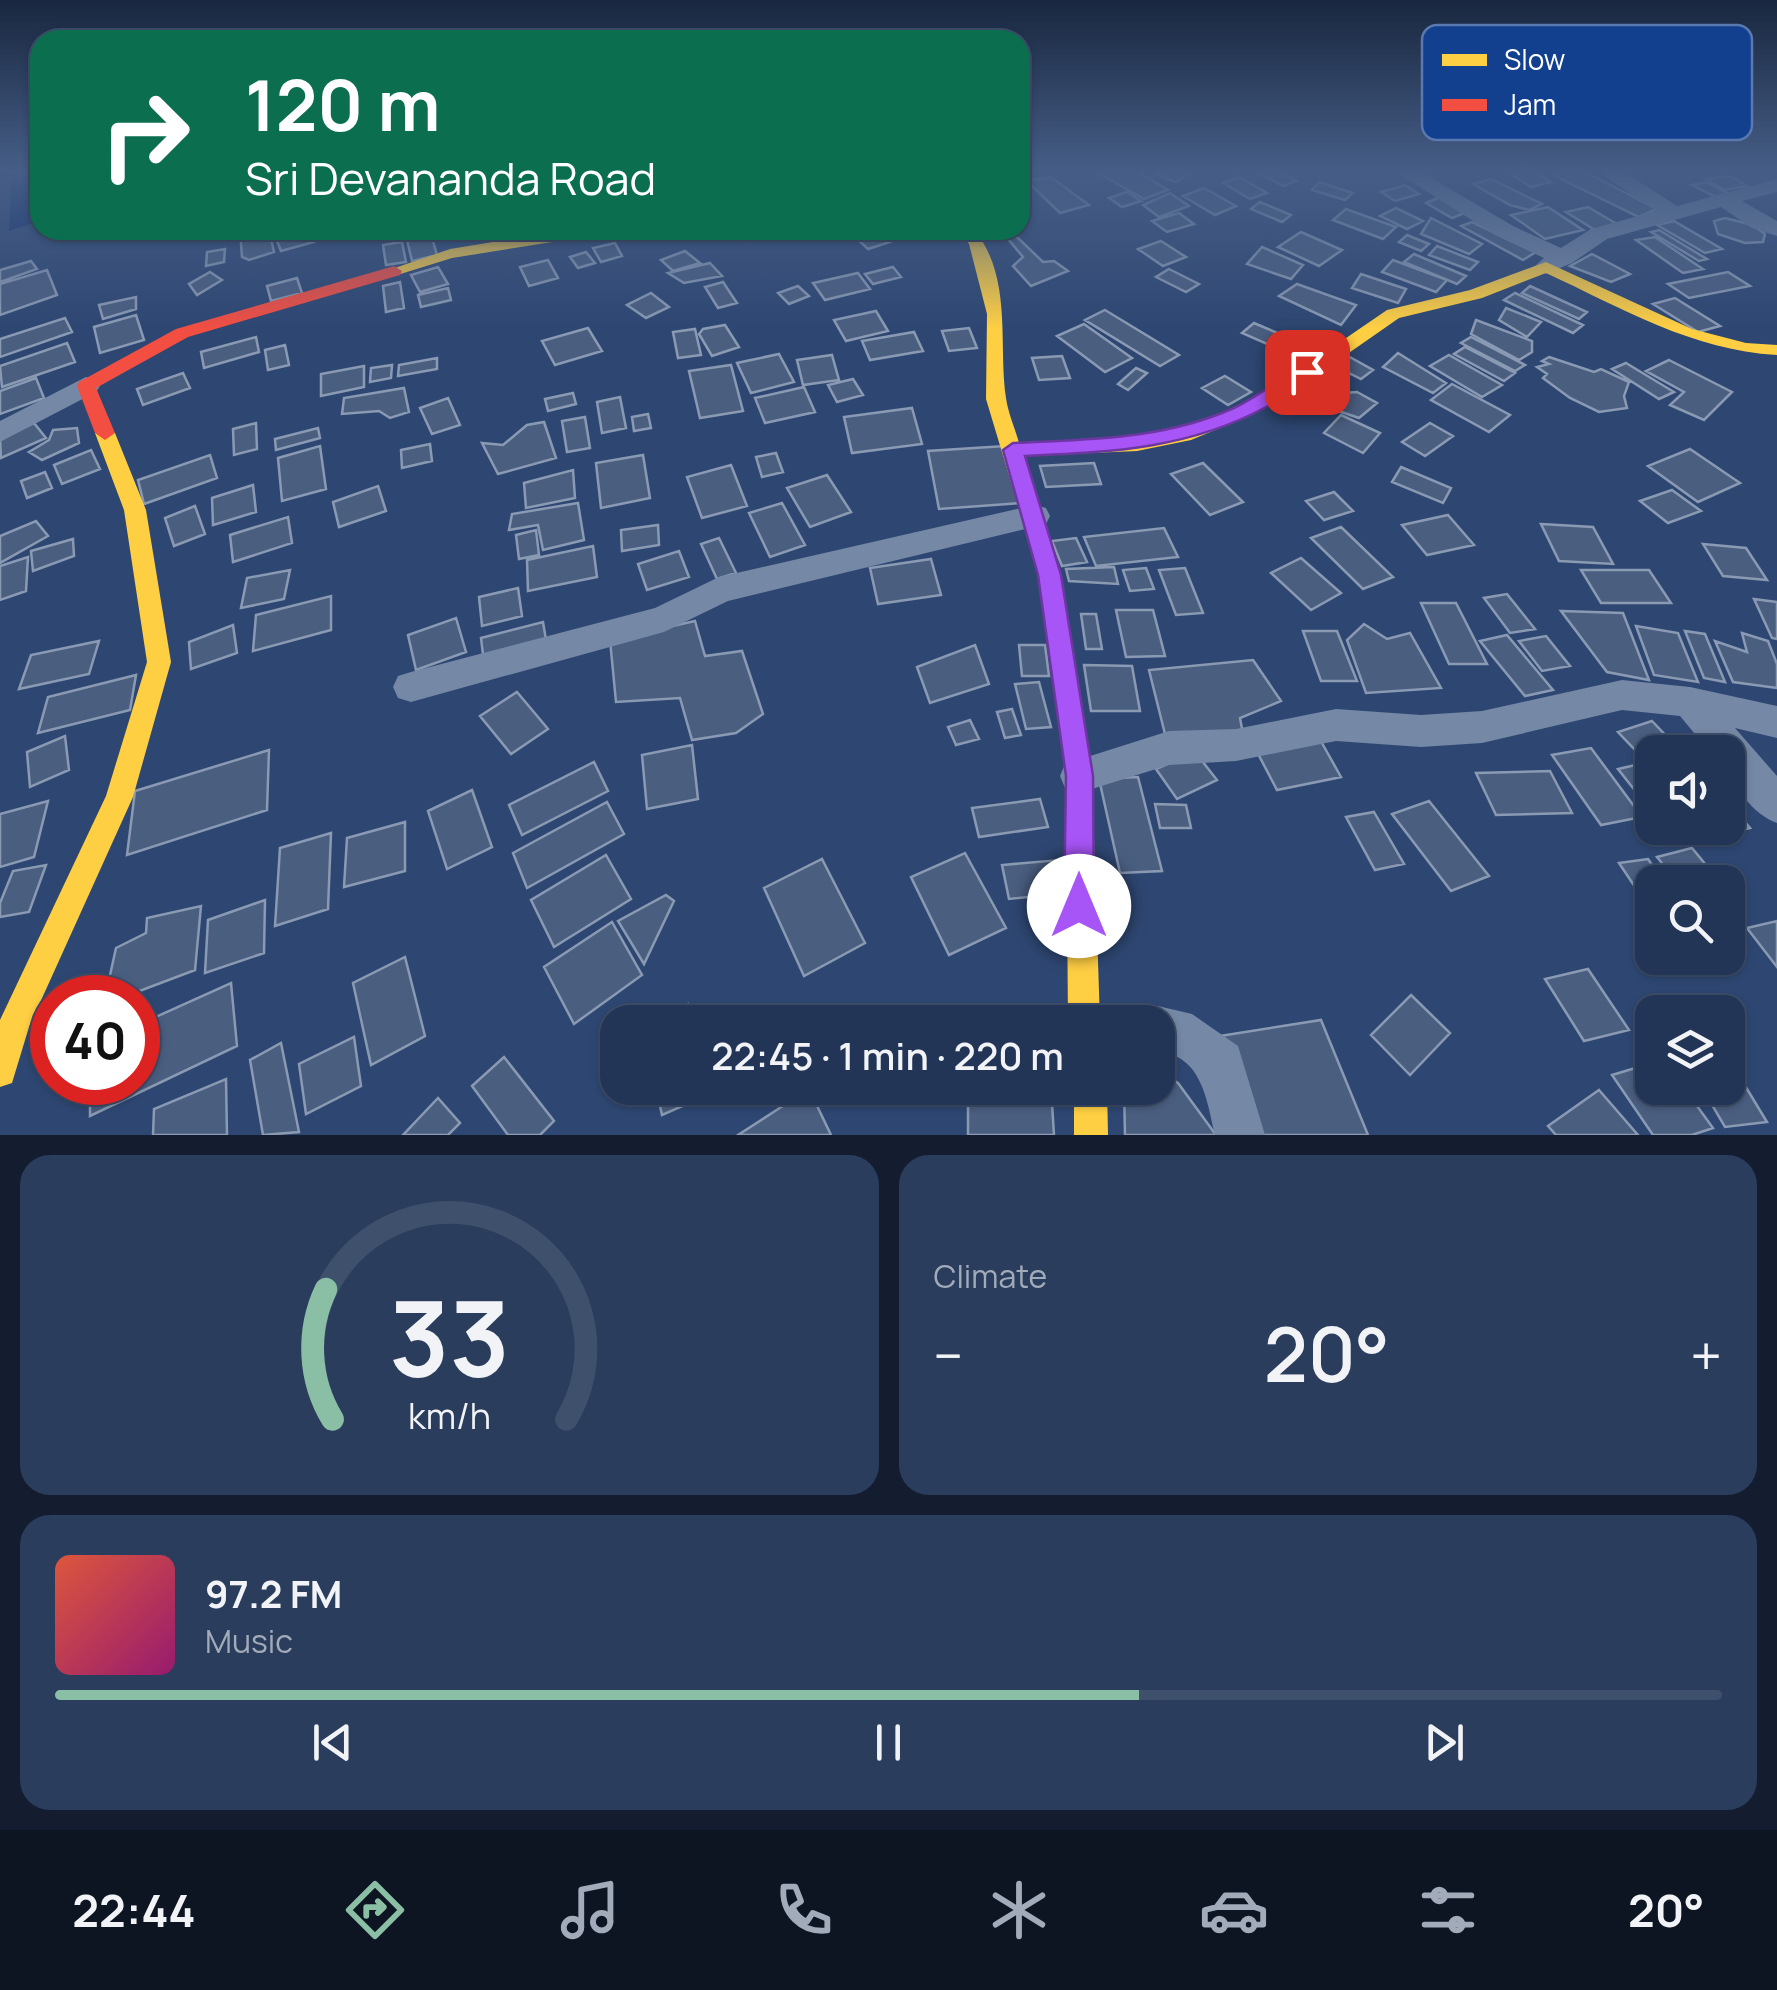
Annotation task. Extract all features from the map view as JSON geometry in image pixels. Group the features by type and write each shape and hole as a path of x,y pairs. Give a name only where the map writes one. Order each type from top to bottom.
{"street":[{"path":"1492,223 1678,331 1740,348 1777,350"},
{"path":"1013,450 1137,444 1184,435 1284,390 1394,314 1476,294 1555,262 1599,234 1636,223"},
{"path":"0,433 182,333 450,254 535,240"},
{"path":"974,240 996,314 996,399 1050,575 1079,776 1087,1005"},
{"path":"0,1071 14,1024 119,796 159,662 135,510 86,386"},
{"path":"410,687 664,618 719,590 1035,516"},
{"path":"1079,776 1169,748 1236,745 1336,724 1421,731 1482,727 1622,695 1690,702 1777,722"},
{"path":"1690,702 1777,805"},
{"path":"1175,1030 1221,1063 1240,1135"},
{"path":"1090,1105 1090,1135"}],"water":[{"path":"9,223 30,223 30,224 9,231"}],"building":[{"path":"1155,223 1194,224 1167,232"},
{"path":"1341,223 1385,223 1396,227 1383,239"},
{"path":"1394,223 1419,223 1407,229"},
{"path":"1428,223 1441,223 1482,244 1469,254 1421,234"},
{"path":"1474,223 1536,252 1523,260 1461,226"},
{"path":"1522,223 1572,223 1583,230 1545,239"},
{"path":"1584,223 1617,224 1595,230"},
{"path":"1677,223 1722,249 1705,253 1657,225"},
{"path":"1715,223 1745,223 1765,234 1763,242 1745,243 1718,234"},
{"path":"1659,230 1707,259 1699,261 1651,232"},
{"path":"1301,232 1342,250 1319,266 1278,247"},
{"path":"1407,235 1429,244 1421,251 1399,242"},
{"path":"1655,237 1703,269 1683,273 1636,240"},
{"path":"241,240 271,240 274,252 249,260 242,257"},
{"path":"277,240 314,242 281,251"},
{"path":"407,240 433,240 437,255 412,261"},
{"path":"859,240 890,242 868,249"},
{"path":"1009,240 1020,240 1043,262 1054,261 1068,271 1031,286 1013,266 1023,257"},
{"path":"1161,241 1186,257 1163,266 1138,249"},
{"path":"402,242 406,262 386,265 383,245"},
{"path":"615,243 622,256 601,262 593,248"},
{"path":"1437,246 1478,262 1470,270 1429,255"},
{"path":"1262,247 1303,265 1291,279 1247,264"},
{"path":"225,249 224,262 206,266 207,252"},
{"path":"685,251 700,263 673,271 661,260"},
{"path":"586,252 595,263 578,268 570,257"},
{"path":"1414,254 1466,276 1457,284 1404,262"},
{"path":"1592,254 1630,274 1611,282 1570,266"},
{"path":"548,260 558,278 529,286 520,267"},
{"path":"1393,260 1447,280 1436,292 1382,272"},
{"path":"31,261 37,269 0,282 0,270"},
{"path":"710,263 722,276 684,283 668,273"},
{"path":"438,267 448,284 420,292 411,275"},
{"path":"893,267 901,277 873,284 865,274"},
{"path":"1169,269 1199,284 1186,292 1156,277"},
{"path":"47,270 57,295 0,315 0,284"},
{"path":"210,272 222,280 197,295 189,284"},
{"path":"1728,272 1750,286 1689,298 1668,284"},
{"path":"858,273 870,289 825,300 813,283"},
{"path":"1361,274 1406,289 1398,303 1352,288"},
{"path":"297,278 302,293 271,301 267,286"},
{"path":"400,282 404,308 386,312 383,286"},
{"path":"723,282 737,303 718,308 705,287"},
{"path":"1297,284 1356,305 1341,325 1279,296"},
{"path":"798,286 809,296 789,304 778,293"},
{"path":"1530,286 1587,312 1579,319 1522,293"},
{"path":"448,288 451,300 421,307 418,295"},
{"path":"651,293 669,307 646,318 627,305"},
{"path":"1515,293 1583,325 1573,333 1504,300"},
{"path":"136,297 136,309 103,319 99,305"},
{"path":"1675,298 1720,326 1698,332 1653,304"},
{"path":"1506,308 1541,322 1527,337 1499,320"},
{"path":"1105,310 1179,355 1160,366 1085,320"},
{"path":"876,311 888,331 846,341 834,320"},
{"path":"136,315 144,340 100,353 94,327"},
{"path":"65,318 72,332 0,357 0,339"},
{"path":"1476,320 1532,341 1532,352 1519,360 1471,334"},
{"path":"1254,323 1294,340 1283,351 1242,333"},
{"path":"1084,324 1132,358 1105,372 1057,336"},
{"path":"725,325 739,347 712,356 699,334 703,329"},
{"path":"588,328 602,351 555,365 542,341"},
{"path":"969,328 977,348 949,351 942,331"},
{"path":"695,329 701,355 678,358 673,332"},
{"path":"914,332 923,351 870,360 862,341"},
{"path":"256,337 259,352 204,368 201,352"},
{"path":"1471,337 1525,365 1515,371 1461,343"},
{"path":"67,343 75,362 2,387 0,366"},
{"path":"285,345 289,365 268,370 265,350"},
{"path":"1465,347 1515,373 1504,381 1454,354"},
{"path":"1398,353 1446,383 1433,393 1383,367"},
{"path":"779,354 794,382 751,393 737,363"},
{"path":"832,355 839,380 803,385 797,360"},
{"path":"1449,355 1502,385 1482,397 1430,366"},
{"path":"1062,356 1070,378 1039,380 1032,358"},
{"path":"1348,356 1373,370 1361,379 1335,366"},
{"path":"1549,357 1594,372 1601,369 1629,382 1624,396 1627,408 1599,412 1570,398 1543,378 1547,374 1537,367 1549,364 1542,361"},
{"path":"437,358 437,369 398,376 399,365"},
{"path":"1669,360 1732,392 1704,420 1670,405 1684,392 1646,371"},
{"path":"1626,363 1674,392 1659,399 1612,369"},
{"path":"392,365 391,378 370,382 371,368"},
{"path":"731,365 743,411 700,418 689,371"},
{"path":"364,366 364,387 321,396 321,374"},
{"path":"1136,368 1147,373 1128,390 1118,384"},
{"path":"183,373 190,388 143,405 137,389"},
{"path":"1225,376 1251,392 1228,405 1202,388"},
{"path":"36,378 44,398 0,414 0,391"},
{"path":"853,379 863,395 837,402 828,385"},
{"path":"1452,384 1510,415 1489,432 1431,400"},
{"path":"1314,386 1331,394 1357,392 1377,403 1359,418 1327,407 1302,391"},
{"path":"804,387 815,412 765,423 755,398"},
{"path":"404,388 409,412 390,418 379,411 342,414 344,398"},
{"path":"573,393 576,404 548,411 545,399"},
{"path":"620,397 626,428 602,433 597,402"},
{"path":"448,398 460,425 432,434 420,408"},
{"path":"912,408 922,444 852,453 844,417"},
{"path":"648,414 651,428 634,431 632,417"},
{"path":"1341,415 1380,433 1363,453 1324,433"},
{"path":"585,417 590,448 567,452 562,421"},
{"path":"544,422 556,458 498,474 482,443 503,445 527,425"},
{"path":"34,423 46,438 1,458 0,438"},
{"path":"256,423 257,449 234,455 233,429"},
{"path":"1430,423 1453,436 1425,456 1402,442"},
{"path":"77,428 79,443 42,460 29,452 49,440 53,430"},
{"path":"318,428 320,438 276,450 275,439"},
{"path":"430,444 432,461 402,468 401,450"},
{"path":"320,446 326,489 282,501 278,458"},
{"path":"1005,446 1020,503 939,509 928,451"},
{"path":"1690,449 1740,483 1698,502 1648,466"},
{"path":"91,450 100,469 62,484 54,465"},
{"path":"776,453 783,472 762,477 756,457"},
{"path":"210,455 217,478 144,504 138,480"},
{"path":"643,455 650,498 601,508 596,463"},
{"path":"1094,463 1101,484 1046,487 1040,466"},
{"path":"1203,463 1243,502 1210,515 1171,474"},
{"path":"731,465 747,506 702,518 687,477"},
{"path":"1401,467 1451,488 1443,503 1392,482"},
{"path":"573,470 575,498 526,508 524,483"},
{"path":"45,472 52,488 27,498 21,481"},
{"path":"827,475 851,512 810,527 787,488"},
{"path":"253,485 256,512 213,525 212,498"},
{"path":"378,486 386,511 339,527 333,502"},
{"path":"1672,490 1701,511 1668,523 1640,501"},
{"path":"1334,492 1353,511 1324,520 1306,501"},
{"path":"578,503 584,540 543,550 538,525 509,530 512,514"},
{"path":"782,503 805,545 770,557 749,513"},
{"path":"195,506 205,534 174,546 165,518"},
{"path":"1448,515 1474,545 1427,555 1402,525"},
{"path":"288,517 292,543 233,562 230,535"},
{"path":"36,521 48,536 0,563 0,536"},
{"path":"1541,524 1593,527 1613,564 1559,561"},
{"path":"658,525 659,545 622,551 621,530"},
{"path":"1341,527 1393,577 1363,589 1311,538"},
{"path":"1164,528 1178,557 1096,566 1084,537"},
{"path":"536,530 539,555 519,559 516,535"},
{"path":"719,538 736,573 717,579 701,544"},
{"path":"1076,538 1087,562 1062,566 1052,541"},
{"path":"73,539 74,556 33,571 31,551"},
{"path":"1703,544 1746,548 1767,580 1723,576"},
{"path":"593,546 597,577 528,591 527,560"},
{"path":"679,551 689,577 647,590 638,564"},
{"path":"28,557 26,591 0,600 0,566"},
{"path":"1301,558 1341,593 1311,610 1271,573"},
{"path":"931,559 941,595 878,604 870,568"},
{"path":"1114,567 1118,584 1069,581 1066,569"},
{"path":"1146,568 1154,589 1130,591 1123,570"},
{"path":"1185,568 1203,613 1176,615 1159,570"},
{"path":"290,570 284,599 241,608 247,578"},
{"path":"1581,570 1649,570 1671,603 1601,603"},
{"path":"518,588 522,616 482,626 479,597"},
{"path":"1507,594 1535,629 1510,633 1484,598"},
{"path":"331,596 331,630 253,651 256,615"},
{"path":"1754,599 1777,602 1777,639 1772,638"},
{"path":"1421,603 1456,603 1487,664 1449,664"},
{"path":"1116,610 1153,610 1165,656 1126,657"},
{"path":"1561,611 1623,613 1649,680 1607,672"},
{"path":"1081,614 1096,614 1102,649 1086,649"},
{"path":"456,618 466,652 416,670 408,635"},
{"path":"695,621 705,656 742,651 763,714 736,733 692,740 680,698 616,702 610,640"},
{"path":"543,622 547,646 484,663 481,638"},
{"path":"1364,624 1387,639 1410,633 1441,688 1366,693 1347,640"},
{"path":"233,625 237,653 191,669 189,642"},
{"path":"1636,626 1678,633 1698,682 1654,675"},
{"path":"1303,631 1337,631 1357,681 1321,681"},
{"path":"1685,631 1705,634 1725,682 1704,678"},
{"path":"1742,633 1768,641 1777,664 1777,688 1733,682 1715,641 1747,652"},
{"path":"1507,635 1553,690 1525,696 1480,641"},
{"path":"1546,636 1570,666 1542,671 1519,641"},
{"path":"99,641 89,674 19,689 31,655"},
{"path":"975,645 989,684 930,703 917,667"},
{"path":"1019,645 1045,645 1049,676 1022,676"},
{"path":"1253,660 1281,701 1240,718 1244,739 1167,742 1149,670"},
{"path":"1084,665 1132,666 1140,711 1091,711"},
{"path":"136,675 130,710 38,733 48,697"},
{"path":"1039,682 1051,727 1026,729 1015,684"},
{"path":"517,692 548,729 511,754 480,716"},
{"path":"1012,709 1021,735 1005,738 997,712"},
{"path":"970,720 979,739 956,745 948,727"},
{"path":"1652,721 1665,735 1635,735 1635,750 1618,732"},
{"path":"65,736 69,770 30,787 27,752"},
{"path":"1318,736 1341,777 1277,790 1255,748"},
{"path":"692,745 698,799 647,809 642,755"},
{"path":"1591,748 1635,808 1635,818 1601,825 1552,755"},
{"path":"269,750 267,810 127,855 135,791"},
{"path":"1195,752 1217,780 1177,799 1156,769"},
{"path":"594,762 608,791 522,835 509,805"},
{"path":"1635,765 1635,791 1618,769"},
{"path":"1550,771 1572,813 1496,815 1476,773"},
{"path":"1138,777 1162,871 1120,873 1099,779"},
{"path":"472,790 492,847 447,869 428,811"},
{"path":"1040,799 1048,827 979,837 972,808"},
{"path":"48,801 34,857 0,867 0,814"},
{"path":"1429,801 1489,876 1451,891 1392,814"},
{"path":"607,802 624,834 527,888 513,853"},
{"path":"1155,804 1186,805 1191,828 1160,828"},
{"path":"1374,812 1404,864 1375,870 1346,817"},
{"path":"405,822 405,871 344,887 347,838"},
{"path":"331,833 328,909 275,926 280,848"},
{"path":"1692,848 1706,865 1663,865 1657,857"},
{"path":"965,853 1006,928 949,955 911,877"},
{"path":"606,855 631,899 554,947 531,900"},
{"path":"822,859 865,943 804,976 764,888"},
{"path":"1648,859 1652,865 1635,865 1635,887 1619,863"},
{"path":"1060,860 1068,893 1009,899 1002,865"},
{"path":"46,865 29,912 0,917 0,903 13,871"},
{"path":"666,895 674,901 644,964 618,921"},
{"path":"265,900 264,953 205,973 208,920"},
{"path":"201,906 195,970 160,983 160,975 110,975 116,948 146,933 147,918"},
{"path":"1777,921 1777,967 1747,928"},
{"path":"612,922 642,975 574,1024 544,967"},
{"path":"405,957 425,1036 371,1065 353,983"},
{"path":"1588,969 1629,1030 1584,1041 1545,979"},
{"path":"231,983 237,1046 160,1083 160,1015"},
{"path":"1411,995 1450,1033 1410,1075 1371,1035"},
{"path":"1321,1020 1368,1135 1254,1135 1220,1036"},
{"path":"354,1037 361,1086 306,1114 299,1064"},
{"path":"281,1043 299,1132 263,1135 250,1060"},
{"path":"504,1057 554,1121 540,1135 508,1135 472,1086"},
{"path":"1635,1068 1635,1105 1696,1105 1713,1128 1692,1135 1653,1135 1612,1075"},
{"path":"226,1079 227,1135 153,1135 154,1109"},
{"path":"1175,1081 1216,1135 1125,1135 1124,1105 1175,1105"},
{"path":"1745,1086 1767,1122 1725,1127 1712,1105 1745,1105"},
{"path":"1599,1090 1638,1135 1556,1135 1548,1126"},
{"path":"438,1098 460,1123 448,1135 403,1135"},
{"path":"90,1105 113,1105 90,1116"},
{"path":"660,1105 685,1105 662,1115"},
{"path":"784,1105 817,1105 831,1135 738,1135"},
{"path":"968,1105 1052,1105 1054,1135 968,1135"}],"traffic: slow":[{"path":"394,271 450,254 535,240"},
{"path":"974,240 996,314 996,399 1050,575 1079,776 1084,1005"},
{"path":"1013,450 1137,444 1184,435 1242,412 1283,390 1393,314 1476,294 1546,267 1686,333 1746,348 1777,350"},
{"path":"0,1071 14,1024 119,797 159,662 135,510 105,433"},
{"path":"1091,1105 1091,1135"}],"traffic: jam":[{"path":"105,433 86,386 182,333 394,271"}],"route":[{"path":"1079,906 1079,776 1050,575 1013,450 1137,444 1184,435 1242,412 1284,390 1307,372"}]}
